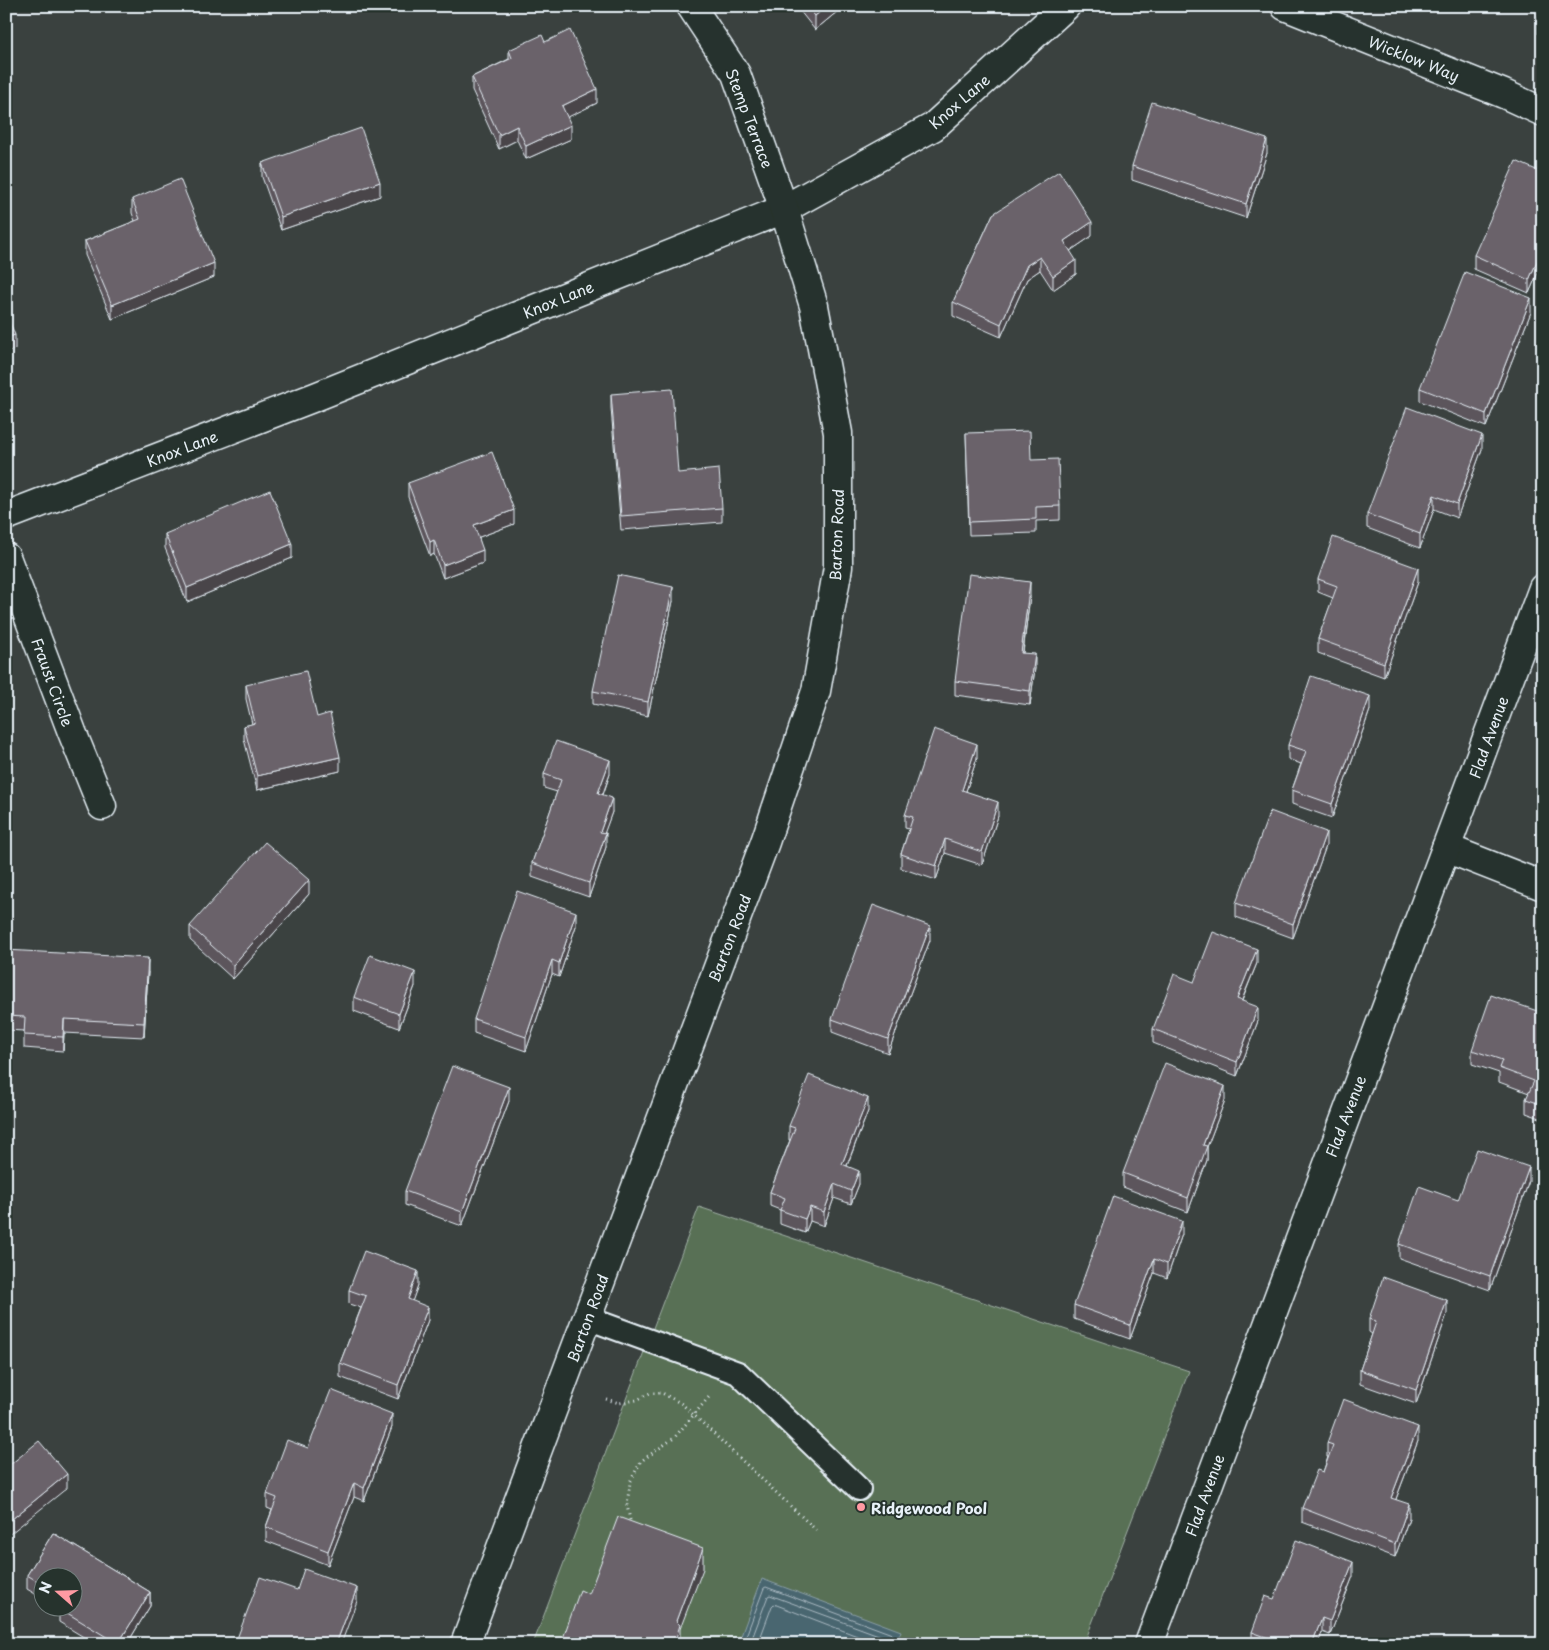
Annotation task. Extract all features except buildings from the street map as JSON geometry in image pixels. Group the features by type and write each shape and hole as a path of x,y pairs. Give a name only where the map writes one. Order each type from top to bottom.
{"street":[{"name":"Stemp Terrace","path":"691,6 736,74 784,209"},
{"name":"Knox Lane","path":"6,516 315,397 784,209 933,127 1066,6"},
{"name":"Wicklow Way","path":"1284,6 1504,94 1543,112"},
{"name":"Barton Road","path":"465,1644 765,842 816,690 838,567 838,433 814,306 784,209"},
{"name":"Fraust Circle","path":"6,557 102,806"},
{"name":"Flad Avenue","path":"1149,1644 1543,588"},
{"path":"1446,848 1543,886"}],"lane":[{"path":"586,1318 738,1372 859,1489"}],"path":[{"path":"640,1528 631,1525 627,1505 630,1482 641,1461 674,1438 732,1370"},
{"path":"606,1398 620,1404 637,1400 650,1393 662,1393 682,1404 816,1530"}],"green space":[{"name":"Ridgewood Pool","path":"699,1207 1189,1371 1084,1644 533,1644"}],"water":[{"path":"762,1579 901,1631 896,1644 738,1644"}],"place":[{"name":"Ridgewood Pool","path":"861,1507"}]}
